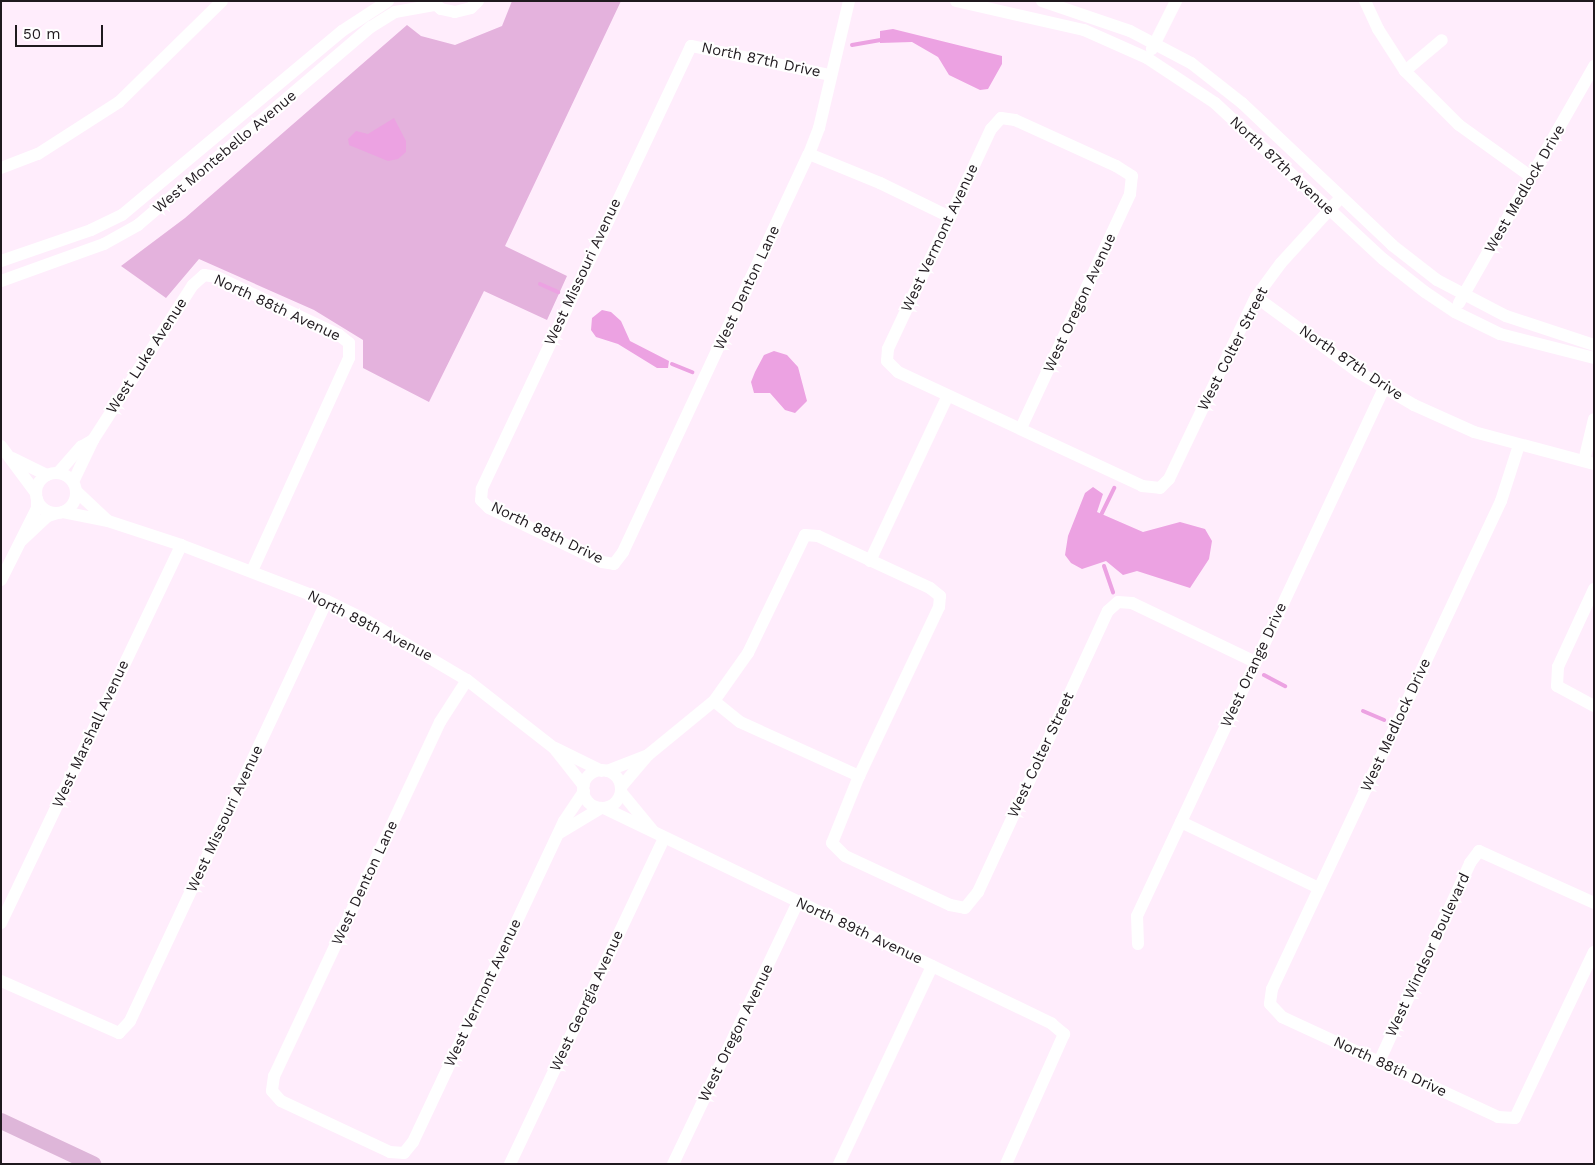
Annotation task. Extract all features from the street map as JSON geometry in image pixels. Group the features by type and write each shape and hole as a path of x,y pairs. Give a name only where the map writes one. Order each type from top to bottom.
{"main road":[{"path":"1,1121 86,1162"}],"street":[{"path":"1,168 38,154 119,102 222,1"},
{"name":"West Montebello Avenue","path":"1,261 91,230 122,214 342,31 388,1"},
{"path":"433,3 455,12 470,8 478,1"},
{"name":"West Denton Lane","path":"614,564 623,552 809,154 848,1"},
{"name":"North 87th Avenue","path":"956,1 1084,30 1148,58 1215,103 1406,279 1455,312 1500,334 1594,358"},
{"name":"North 87th Avenue","path":"1042,1 1110,23 1155,43 1190,63 1242,103 1415,264 1463,296 1506,316 1594,345"},
{"path":"1148,58 1176,1"},
{"path":"1365,1 1378,29 1405,71 1459,125 1530,176"},
{"name":"West Montebello Avenue","path":"1,281 104,244 138,225 372,27 395,12 433,3"},
{"path":"1405,71 1442,40"},
{"name":"North 87th Drive","path":"691,46 830,75"},
{"name":"West Missouri Avenue","path":"481,500 482,489 691,46"},
{"name":"West Medlock Drive","path":"1455,312 1530,176 1564,124 1594,66"},
{"name":"West Vermont Avenue","path":"948,394 898,372 886,362 888,349 991,129 1001,118 1015,120 1116,166 1132,176"},
{"path":"809,154 880,182 950,217"},
{"name":"West Oregon Avenue","path":"1021,428 1130,194 1132,176"},
{"name":"West Colter Street","path":"1021,428 1142,486 1160,488 1169,479 1256,298 1281,263 1341,197"},
{"name":"North 88th Avenue","path":"204,275 217,277 330,330 349,343 349,358 252,571"},
{"name":"West Luke Avenue","path":"75,487 93,440 193,285 204,275"},
{"name":"North 87th Drive","path":"1256,298 1384,388 1474,432 1589,462"},
{"name":"West Orange Drive","path":"1138,944 1137,916 1384,388"},
{"path":"870,561 948,394 1021,428"},
{"path":"1589,462 1594,419"},
{"name":"West Luke Avenue","path":"52,474 81,447 93,440"},
{"name":"West Medlock Drive","path":"1270,1004 1272,989 1501,501 1519,445"},
{"path":"1,446 12,458 16,468 45,510 60,513"},
{"path":"12,458 52,474 75,487 73,504 60,513 48,516 22,540"},
{"path":"1,580 22,540 24,530 37,508 37,496 52,474"},
{"name":"North 89th Avenue","path":"75,487 108,521"},
{"name":"North 88th Drive","path":"481,500 489,508 602,562 614,564"},
{"name":"North 89th Avenue","path":"60,513 108,521 181,545 327,601 433,657 467,680 554,748 604,771"},
{"path":"561,832 616,802 621,789 648,755 714,701 748,653 805,535 818,536 930,588 940,596 939,607 859,776 740,722 714,701"},
{"name":"West Marshall Avenue","path":"1,923 181,545"},
{"path":"1594,589 1558,667 1557,686 1594,706"},
{"name":"West Missouri Avenue","path":"1,981 119,1033 130,1021 327,601"},
{"name":"West Colter Street","path":"859,776 832,843 846,856 950,905 965,908 978,892 1108,611 1118,602 1132,603 1255,662"},
{"name":"West Denton Lane","path":"404,1153 390,1152 281,1101 272,1090 274,1076 440,722 467,680"},
{"name":"North 89th Avenue","path":"554,748 584,789"},
{"path":"603,808 587,801 584,789 588,777 648,755"},
{"path":"604,771 615,775 621,789"},
{"name":"West Vermont Avenue","path":"404,1153 413,1142 561,832 564,821 584,789"},
{"name":"North 89th Avenue","path":"621,789 653,831"},
{"name":"North 89th Avenue","path":"603,808 1052,1024 1064,1034 1006,1164"},
{"path":"1181,822 1319,888"},
{"name":"West Georgia Avenue","path":"510,1164 664,838"},
{"name":"West Windsor Boulevard","path":"1379,1062 1470,863 1480,851 1594,903"},
{"name":"West Oregon Avenue","path":"673,1164 798,902"},
{"name":"North 88th Drive","path":"1270,1004 1282,1017 1498,1117 1515,1118 1594,952"},
{"path":"839,1164 932,966"}],"shaded area":[{"path":"512,1 621,1 505,246 567,276 547,320 484,291 429,402 363,368 363,340 314,310 199,259 166,298 121,266 185,218 407,25 421,36 455,45 502,26"},
{"path":"893,29 1002,56 1002,64 988,89 980,90 949,75 938,57 912,42 880,43 880,31"},
{"path":"394,118 406,141 406,152 398,159 388,161 349,145 348,139 356,131 368,134"},
{"path":"602,310 611,312 621,321 630,341 669,361 668,368 657,368 618,344 596,337 591,330 592,318"},
{"path":"774,351 787,355 798,367 807,401 795,413 785,410 770,393 754,393 751,382 755,372 764,355"},
{"path":"1093,487 1103,494 1097,512 1143,532 1180,522 1205,529 1212,541 1209,559 1190,588 1137,571 1123,575 1106,561 1082,569 1071,563 1065,555 1068,536 1085,493"}],"waterway":[{"path":"852,45 881,40"},
{"path":"540,284 558,292"},
{"path":"672,364 692,372"},
{"path":"1102,513 1114,488"},
{"path":"1104,566 1113,592"},
{"path":"1264,675 1285,686"},
{"path":"1363,711 1384,720"}]}
